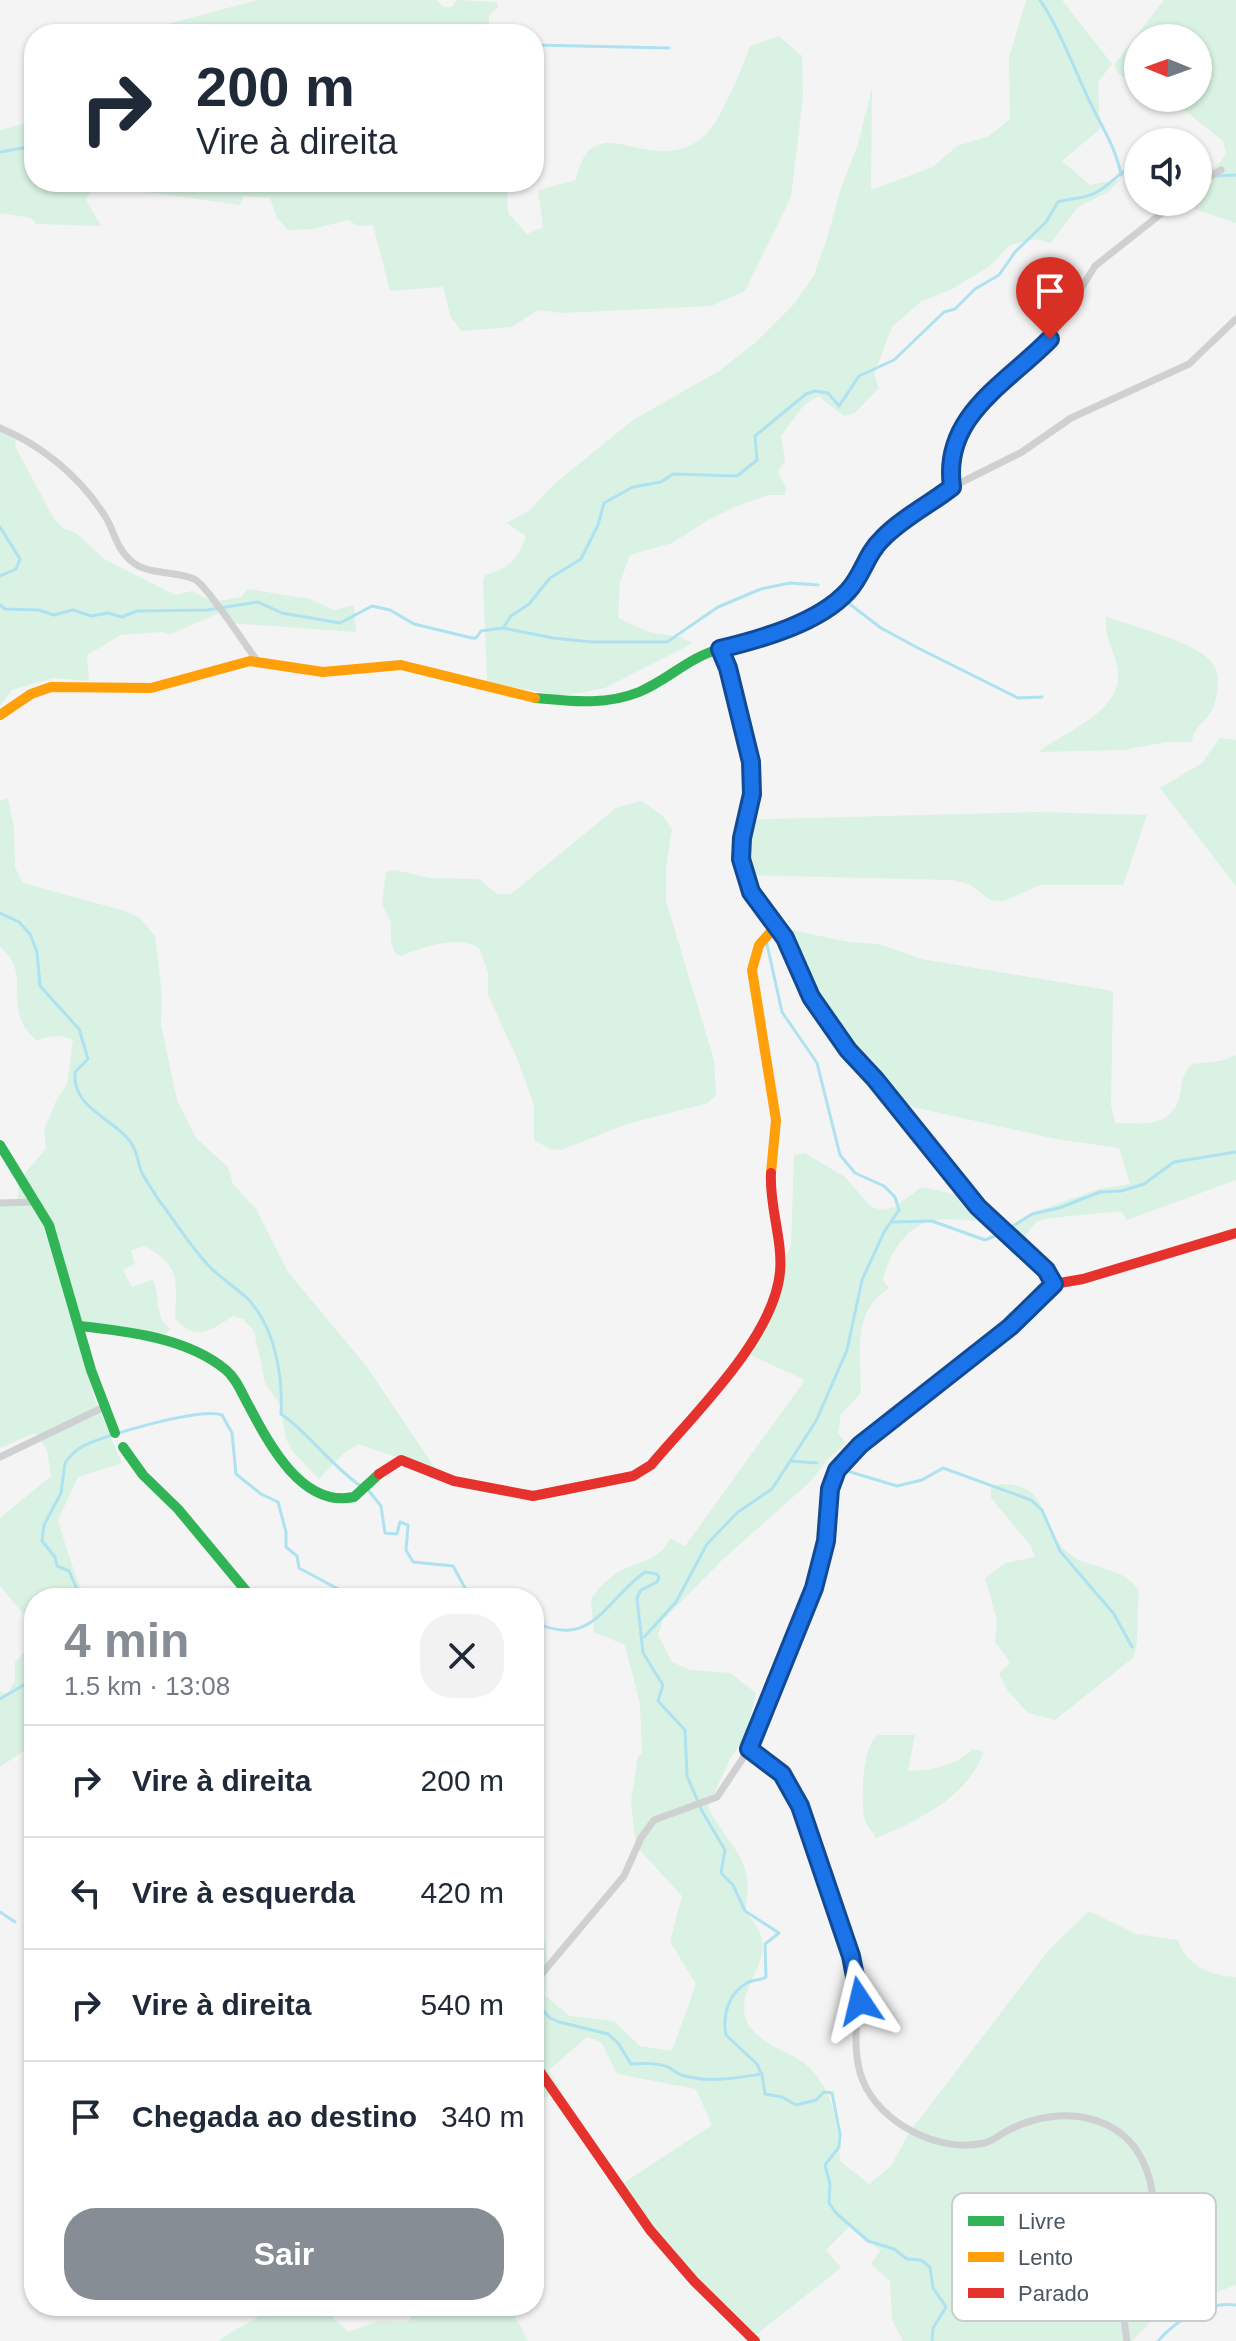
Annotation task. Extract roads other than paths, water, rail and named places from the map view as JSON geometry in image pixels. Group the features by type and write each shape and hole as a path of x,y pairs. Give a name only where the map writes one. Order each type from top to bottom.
{"street":[{"path":"1212,175 1221,170"},
{"path":"952,487 954,446 966,418 1050,339 1095,266 1158,216"},
{"path":"0,715 31,694 51,687 151,688 243,661 323,672 401,665 526,697 588,703 637,693 698,655 777,633 842,597 856,581 872,549 883,538 952,487 1022,452 1071,418 1189,364 1236,319"},
{"path":"0,428 34,445 67,471 103,513 117,545 134,564 153,571 179,574 205,586 257,661"},
{"path":"720,649 728,668 751,762 752,794 742,838 744,873 751,892 776,926 811,997 848,1050 978,1207 1007,1237 1039,1263 1054,1284"},
{"path":"79,1326 114,1330 179,1347 221,1366 234,1378 270,1440 299,1479 320,1495 333,1499 362,1494 373,1485 385,1466 401,1460 454,1481 533,1496 569,1487 616,1481 646,1469 747,1350 764,1324 777,1282 779,1262 770,1190 776,1120 752,970 764,935 776,926"},
{"path":"0,1145 54,1237 104,1407 115,1433 143,1475 178,1509 244,1588"},
{"path":"0,1203 36,1202"},
{"path":"544,1971 624,1876 641,1838 654,1820 711,1800 725,1788 749,1749 814,1588 826,1541 830,1489 837,1470 867,1439 1010,1327 1054,1284 1083,1279 1236,1233"},
{"path":"0,1457 104,1407"},
{"path":"749,1749 782,1774 800,1806 857,1973 860,2001 856,2035 859,2069 869,2093 885,2110 918,2135 962,2144 987,2143 1010,2129 1041,2119 1078,2116 1116,2128 1137,2149 1153,2193"},
{"path":"544,2077 650,2230 694,2281 755,2341"},
{"path":"1126,2321 1127,2341"}],"waterway":[{"path":"1040,0 1061,37 1112,146 1121,175"},
{"path":"544,45 669,48"},
{"path":"0,152 24,148"},
{"path":"503,628 511,616 529,604 550,578 581,559 598,525 604,503 633,487 661,482 673,474 737,476 757,460 755,436 806,394 815,391 828,393 839,406 859,376 894,360 944,312 955,309 975,289 999,275 1015,252 1046,222 1058,202 1095,193 1124,172"},
{"path":"1216,176 1236,175"},
{"path":"0,527 20,559 16,569 0,576"},
{"path":"0,605 5,609 39,610 54,615 73,610 91,616 108,613 122,617 137,611 207,610 258,602 282,613 340,623 372,606 390,610 414,624 472,638 476,638 481,631 503,628 592,642 667,642 718,607 761,589 790,583 818,585"},
{"path":"834,592 881,628 918,648 1018,698 1042,697"},
{"path":"0,913 19,922 30,934 37,952 40,986 79,1029 88,1059 75,1072 80,1095 129,1140 144,1176 190,1243 210,1267 248,1299 265,1324 279,1368 281,1414 362,1487"},
{"path":"644,1637 676,1602 707,1544 738,1512 772,1489 816,1421 847,1350 862,1280 884,1232 899,1210 895,1197 884,1186 855,1173 840,1155 817,1063 782,1012 766,940"},
{"path":"1008,1229 1032,1214 1059,1208 1100,1192 1121,1191 1144,1184 1174,1162 1236,1152"},
{"path":"891,1222 932,1221 985,1240 1002,1233"},
{"path":"77,1588 69,1571 57,1566 55,1557 42,1541 44,1525 61,1493 65,1463 83,1446 111,1435 175,1418 211,1414 222,1415 232,1433 236,1474 261,1494 278,1502 286,1532 286,1547 297,1556 299,1568 336,1588"},
{"path":"791,1461 817,1463"},
{"path":"834,1467 897,1486 922,1480 943,1468 1031,1500 1042,1510 1060,1551 1114,1614 1132,1647"},
{"path":"369,1491 381,1506 385,1533 397,1534 400,1522 408,1525 406,1550 413,1562 453,1566 465,1588"},
{"path":"544,1626 571,1630 585,1626 645,1572 659,1577 657,1582 641,1590 637,1598 643,1653 663,1685 658,1701 685,1730 687,1776 702,1811 725,1850 721,1873 733,1885 745,1911 779,1933 765,1944 766,1977 747,1983 731,1998 725,2019 726,2035 757,2064 765,2094 782,2097 796,2105 816,2100 824,2092 832,2093 840,2134 839,2147 825,2165 830,2184 829,2203 868,2241 894,2249 907,2259 921,2260 930,2267 933,2288 946,2307 933,2328 932,2341"},
{"path":"0,1699 24,1685"},
{"path":"0,1912 15,1922"},
{"path":"544,2012 559,2022 608,2034 618,2043 631,2064 660,2065 683,2075 705,2079 762,2074"},
{"path":"1216,2306 1236,2305"},
{"path":"1158,2341 1182,2321"}]}
